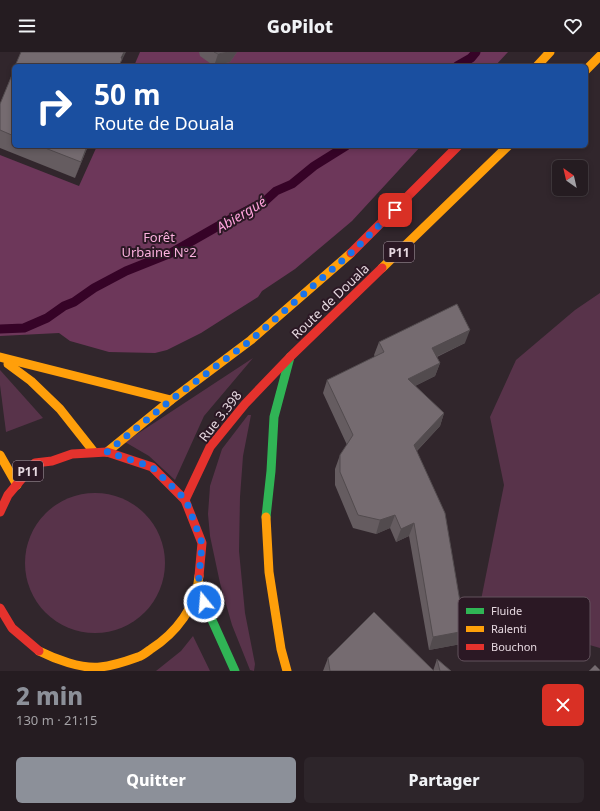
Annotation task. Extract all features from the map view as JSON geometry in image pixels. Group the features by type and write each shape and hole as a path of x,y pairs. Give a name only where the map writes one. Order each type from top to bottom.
{"main road":[{"path":"539,64 550,52"},
{"path":"588,68 600,56"},
{"name":"Route de Douala","path":"107,452 171,400 251,340 352,252 456,148"},
{"name":"Route de Douala","path":"290,357 506,148"},
{"path":"0,357 171,400"},
{"path":"0,357 31,382 60,409 94,452"},
{"path":"287,671 281,649 269,572 266,522 274,417 290,357"},
{"name":"Rue 3.398","path":"186,500 210,447 245,404 290,357"},
{"name":"P11","path":"0,512 4,496 17,485 35,463 52,461 72,454 107,452 152,467 186,500 202,543 198,589 186,616 165,640 139,657 102,669 61,661 39,651 19,645"},
{"path":"0,455 17,485"},
{"path":"198,589 235,671"},
{"name":"P11","path":"0,608 12,628 39,651"}],"shaded area":[{"path":"600,293 600,648 590,645 590,597 482,597 504,485 490,417 516,360 575,310"},
{"path":"253,358 204,416 175,480 149,456 125,442"},
{"path":"0,370 43,418 6,432 0,385"},
{"path":"248,415 251,415 243,456 240,497 239,551 245,613 255,664 254,671 250,670 232,625 220,583 210,536 208,514 210,486 222,449"},
{"path":"102,493 128,501 149,519 160,536 164,549 164,577 160,590 153,602 139,617 122,628 109,632 88,633 62,625 41,607 30,590 26,577 25,556 33,530 51,509 68,498 81,494"},
{"path":"193,636 210,671 156,671 181,651"}],"green space":[{"path":"140,52 508,52 497,64 135,64"},
{"name":"Forêt Urbaine N°2","path":"96,148 419,148 352,221 295,269 262,291 258,297 201,333 167,350 155,353 109,352 70,341 59,333 0,336 0,155 79,186"}],"building":[{"path":"21,52 124,52 120,64 16,64"},
{"path":"214,52 229,52 218,54"},
{"path":"12,75 12,135 0,130 0,104"},
{"path":"45,148 86,148 81,162"},
{"path":"457,304 470,330 432,348 440,363 408,379 444,413 414,445 445,513 459,597 458,597 458,632 433,637 414,523 401,529 395,515 380,520 358,515 340,472 340,455 353,435 327,380 384,352 379,342"},
{"path":"374,612 434,671 330,671 328,658"},
{"path":"437,659 451,671 440,671"},
{"path":"595,665 600,671 589,671"}],"waterway":[{"name":"Abiergué","path":"460,64 471,58 476,52"},
{"name":"Abiergué","path":"0,329 24,328 47,318 94,288 126,271 171,253 264,202 276,191 292,184 314,166 343,148"}],"traffic: fast":[{"path":"266,517 271,471 274,417 290,357"},
{"path":"198,589 235,671"}],"traffic: slow":[{"path":"539,64 550,52"},
{"path":"588,68 600,56"},
{"path":"382,268 506,148"},
{"path":"107,452 171,400 251,340 351,253"},
{"path":"0,357 171,400"},
{"path":"8,364 31,381 60,409 94,452"},
{"path":"0,455 17,485"},
{"path":"266,517 269,572 281,649 287,671"},
{"path":"39,651 68,663 93,667 114,664 141,656 169,635 184,618 194,598 199,576"}],"traffic: jam":[{"path":"351,253 456,148"},
{"path":"185,500 210,447 245,404 290,357 382,268"},
{"path":"0,512 8,495 35,463 52,461 72,454 107,452 152,467 185,500 202,543 199,576"},
{"path":"0,608 12,628 39,651"}],"route":[{"path":"204,602 198,589 202,543 186,500 152,467 107,452 171,400 251,340 352,252 395,210"}]}
